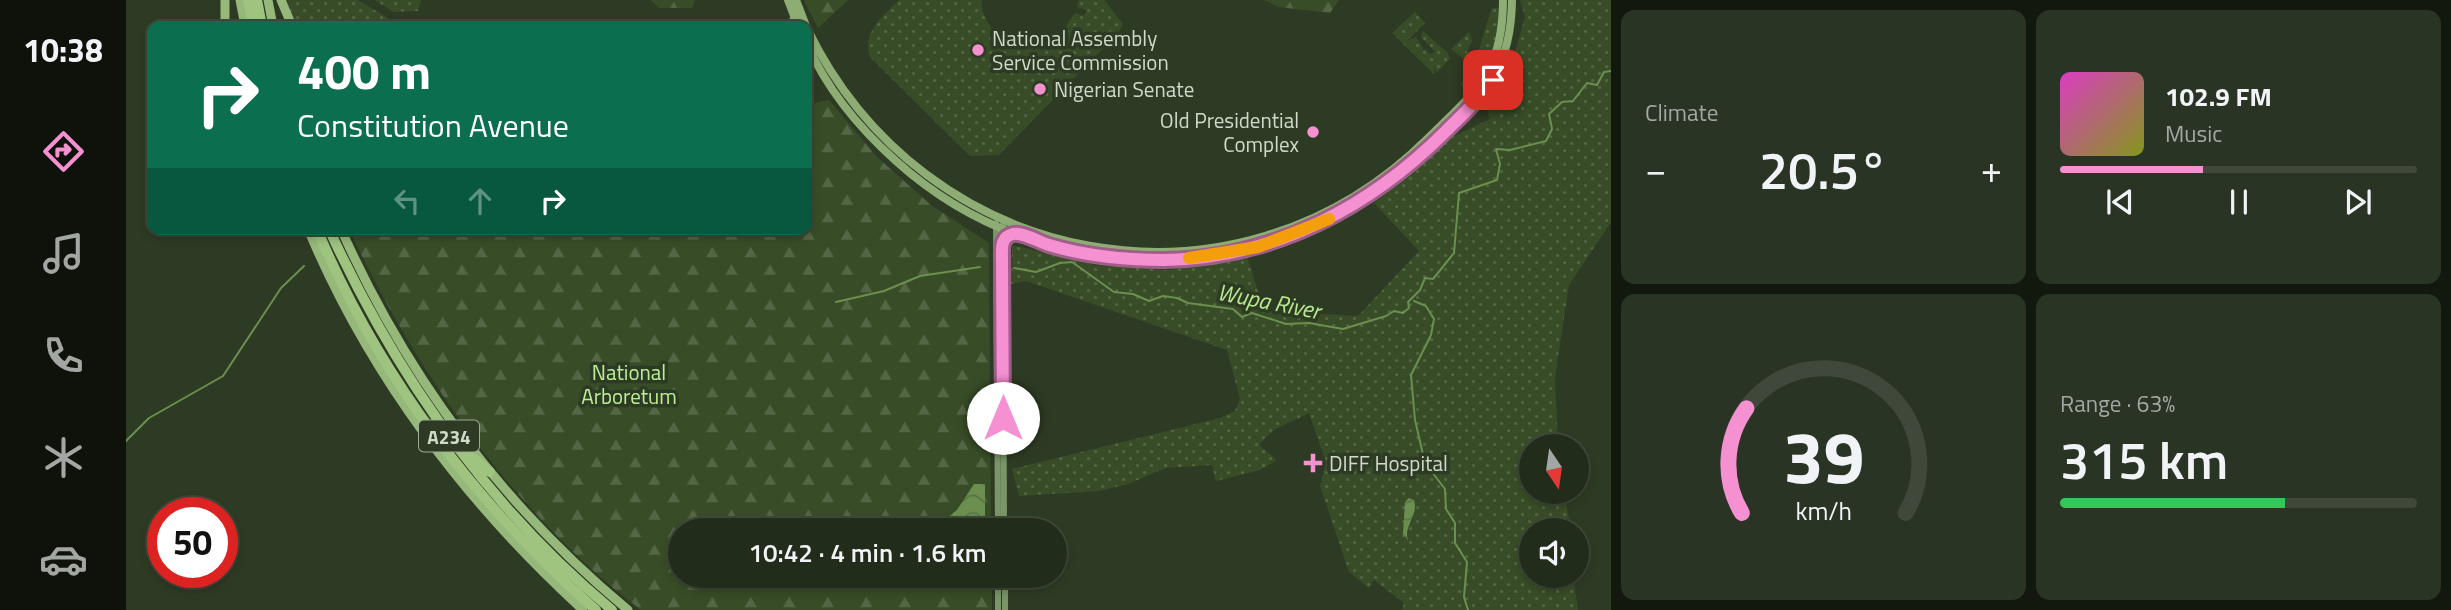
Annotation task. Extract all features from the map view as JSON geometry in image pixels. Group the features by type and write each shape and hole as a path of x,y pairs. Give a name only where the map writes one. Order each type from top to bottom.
{"highway":[{"path":"225,0 225,21"},
{"path":"240,0 244,21"},
{"path":"248,0 252,21"},
{"path":"257,0 261,21"},
{"path":"268,0 272,21"},
{"path":"281,0 290,21"},
{"path":"311,235 369,347 441,456 497,524 583,610"},
{"name":"A234","path":"320,235 365,327 423,419 493,508 596,610"},
{"name":"A234","path":"332,235 384,336 453,443 500,502 612,610"},
{"path":"344,235 372,295 411,361 435,400 489,472 567,555 628,610"},
{"path":"365,327 376,328 375,320"},
{"path":"374,343 384,336"},
{"path":"423,419 441,456"},
{"path":"453,443 489,472"}],"main road":[{"path":"788,0 798,21"},
{"path":"796,0 802,21"},
{"path":"812,52 842,103 887,152 942,197 999,223 1066,243 1156,252 1232,245 1304,222 1349,199 1392,170 1469,97 1485,77 1499,48 1503,0"},
{"path":"812,41 848,97 893,148 947,191 999,223 1018,234 1084,254 1130,259 1180,259 1258,247 1332,217 1367,198 1406,170 1487,89 1507,48 1512,0"},
{"path":"792,21 794,16"},
{"path":"998,518 1002,242 999,223"},
{"path":"999,223 1004,518"},
{"path":"1002,242 1018,234"},
{"path":"998,588 998,610"},
{"path":"1005,588 1005,610"}],"green space":[{"path":"285,0 358,0 393,21 295,21"},
{"path":"374,0 421,0 418,11 394,12"},
{"path":"651,0 695,0 692,8 659,8"},
{"path":"804,0 848,0 818,28"},
{"path":"899,0 982,0 984,14 992,29 1006,42 1021,46 1052,41 1051,36 1062,31 1075,13 1084,16 1087,10 1077,7 1079,0 1104,0 1123,24 1119,32 999,155 970,156 870,57 868,48 871,32"},
{"path":"1264,0 1339,0 1330,13 1279,7"},
{"path":"1520,0 1611,0 1611,222 1569,285 1555,377 1557,434 1519,434 1519,504 1566,504 1569,518 1519,518 1519,588 1575,588 1578,610 1402,610 1404,603 1374,580 1369,588 1349,572 1320,486 1326,462 1309,413 1276,429 1264,439 1259,445 1277,460 1260,470 1216,481 1212,465 1166,468 1128,484 1099,491 1019,496 1012,469 1220,418 1235,411 1240,399 1227,350 1026,281 1011,284 1012,245 1095,265 1167,270 1247,256 1264,311 1358,316 1419,251 1374,203 1406,179 1448,139 1490,119 1485,104 1504,75 1516,49 1525,17"},
{"path":"1492,8 1498,8 1500,18 1498,40 1489,62 1469,89 1460,85 1477,55"},
{"path":"1415,12 1425,23 1406,42 1416,37 1423,48 1422,51 1425,49 1431,54 1435,52 1421,37 1423,31 1448,53 1450,59 1437,72 1434,69 1435,75 1392,33"},
{"path":"1469,32 1472,41 1464,59 1451,49"},
{"name":"National Arboretum","path":"829,100 877,157 931,205 989,243 991,518 668,518 668,588 992,588 992,610 641,610 595,572 551,530 510,485 472,437 405,335 352,235 812,235 812,104"}],"water":[{"path":"974,484 985,484 985,518 947,518 957,510"},
{"path":"1409,498 1414,500 1415,505 1408,540 1403,534 1405,502"}],"waterway":[{"name":"Wupa River","path":"1014,268 1036,272 1060,263 1072,262 1114,292 1133,294 1149,301 1163,296 1177,298 1188,303 1233,309 1242,317 1252,313 1286,324 1309,323 1343,329 1394,311 1403,313 1409,308 1408,302 1420,290 1425,278 1433,279 1454,253 1459,193 1497,180 1500,164 1496,149 1510,150 1546,141 1552,129 1549,114 1562,102 1573,101 1587,83 1597,85 1604,72 1611,71"},
{"path":"126,441 149,418 223,376 281,288 304,266"},
{"path":"836,302 884,291 920,276 980,267"},
{"path":"1414,301 1426,306 1434,319 1431,335 1411,375 1415,420 1425,463 1445,489 1446,509 1455,523 1455,543 1467,562 1464,597 1468,610"}],"slow traffic":[{"path":"1189,258 1215,256 1258,247 1329,219"}],"place":[{"name":"National Assembly Service Commission","path":"978,50"},
{"name":"Nigerian Senate","path":"1040,89"},
{"name":"Old Presidential Complex","path":"1313,132"},
{"name":"DIFF Hospital","path":"1313,463"}],"route":[{"path":"1003,418 1002,242 1006,238 1018,234 1084,254 1164,260 1215,256 1277,241 1350,208 1406,170 1479,98 1493,80"}]}
